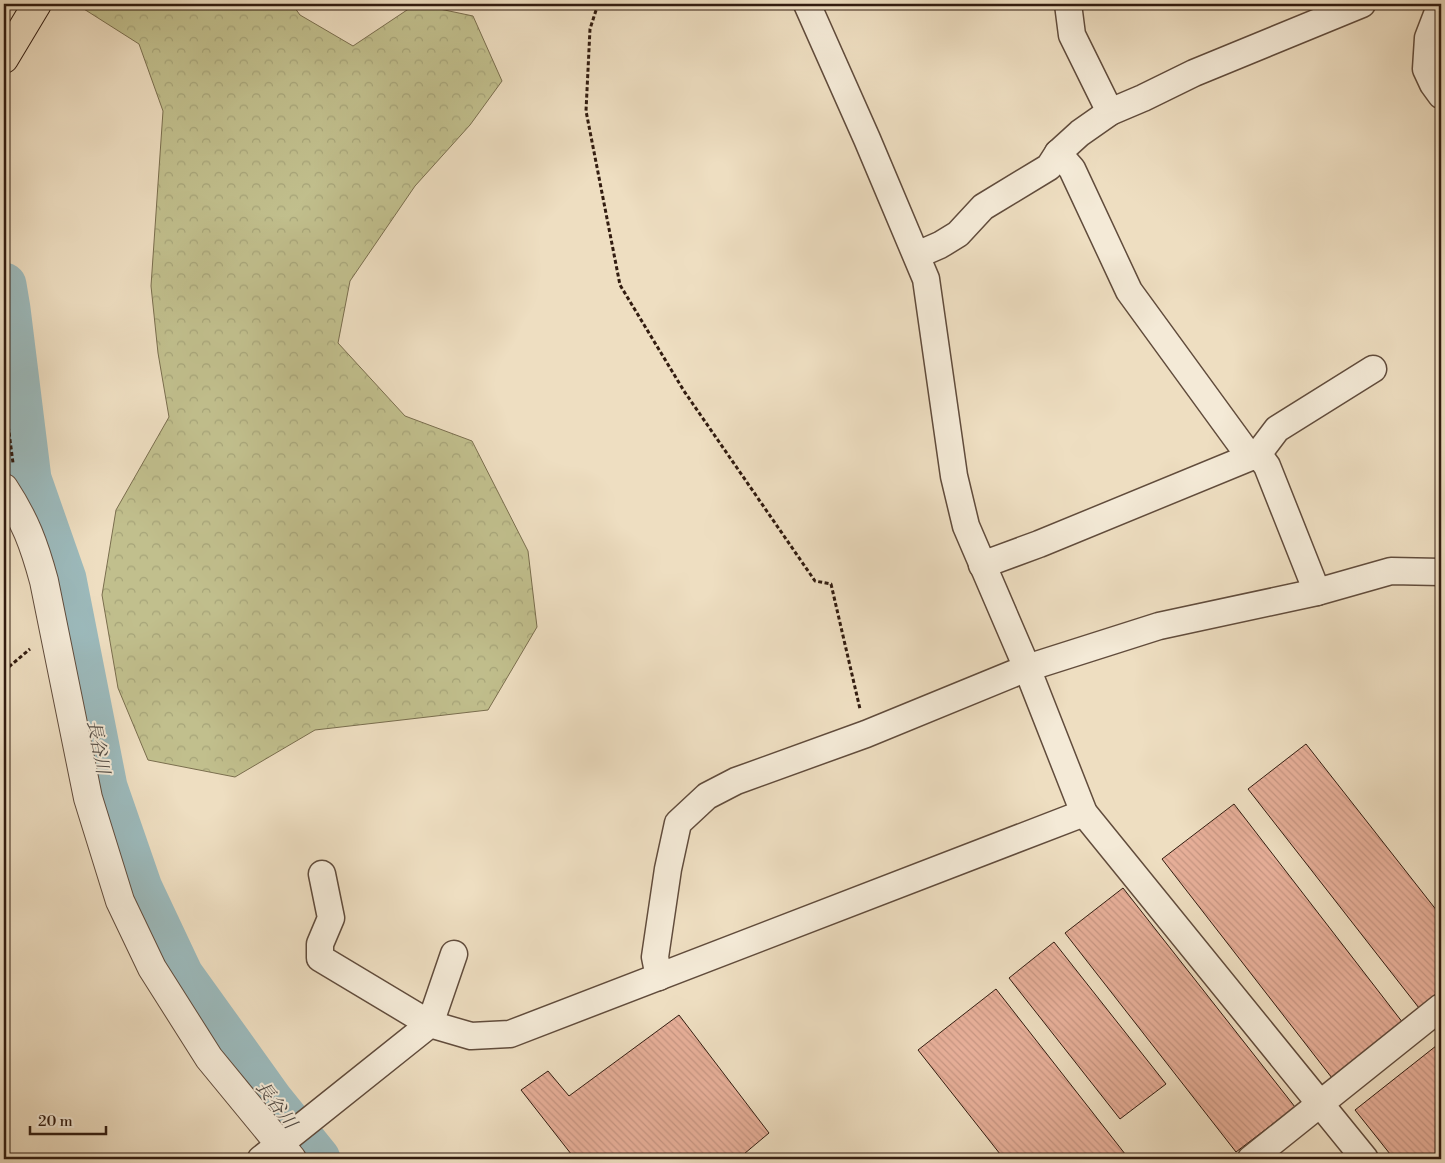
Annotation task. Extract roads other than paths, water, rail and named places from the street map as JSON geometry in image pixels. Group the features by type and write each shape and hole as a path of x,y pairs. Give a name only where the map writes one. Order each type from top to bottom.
{"main road":[{"path":"4,59 37,4"}],"street":[{"path":"807,4 926,279 954,476 966,526 1027,668 1084,812 1365,1159"},
{"path":"1068,4 1072,36 1110,112"},
{"path":"917,256 958,234 983,207 1049,166 1058,153 1080,132 1110,112 1143,98 1194,72 1362,4"},
{"path":"1441,4 1428,38 1426,69 1441,95"},
{"path":"1058,153 1072,169 1129,291 1254,456 1266,466 1317,592"},
{"path":"982,565 1039,544 1254,456 1277,429 1374,369"},
{"path":"9,480 19,511 35,547 44,581 88,798 120,901 152,968 209,1058 286,1145 430,1024 454,954"},
{"path":"659,977 655,958 668,869 678,824 707,796 736,781 866,734 1027,668 1159,626 1317,592 1391,571 1441,572"},
{"path":"322,874 331,918 320,944 320,958 430,1024 471,1036 510,1034 1084,812"},
{"path":"1251,1159 1441,1007"}],"waterway":[{"name":"長谷川","path":"4,285 29,479 64,579 105,787 140,888 181,975 272,1102 318,1159"}]}
